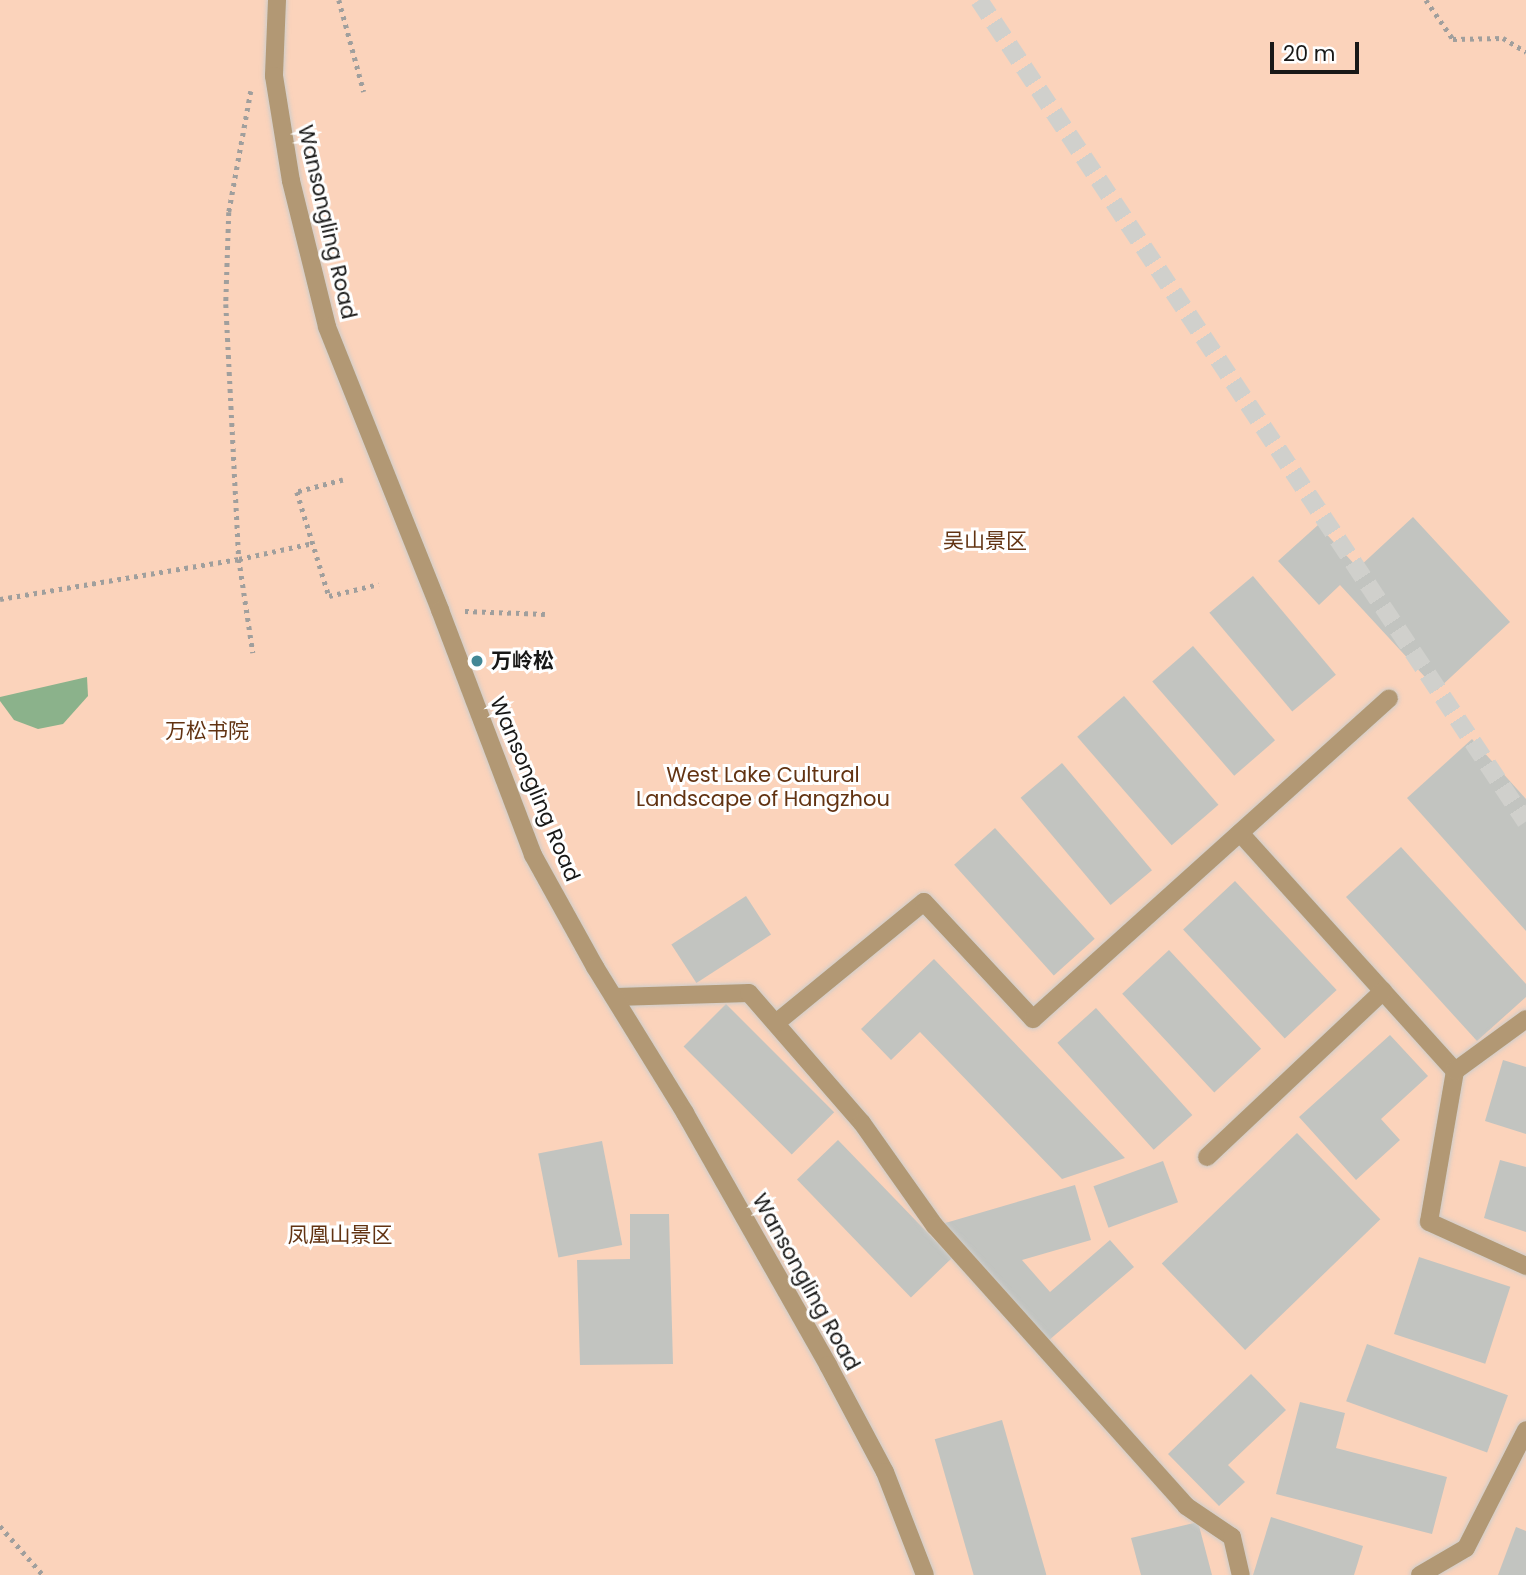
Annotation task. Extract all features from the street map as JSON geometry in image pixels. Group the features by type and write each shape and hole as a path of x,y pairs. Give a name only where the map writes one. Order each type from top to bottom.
{"street":[{"name":"Wansongling Road","path":"277,0 274,76 306,252 327,327 440,610 533,855 575,932 685,1113 866,1436 890,1483 925,1575"},
{"path":"776,1023 924,902 1033,1020 1390,698"},
{"path":"1240,833 1455,1071"},
{"path":"1207,1157 1383,991"},
{"path":"616,997 749,993 862,1124 945,1236 1186,1506 1232,1537 1241,1575"},
{"path":"1526,1019 1455,1071 1429,1222 1526,1266"},
{"path":"1420,1575 1466,1548 1526,1430"}],"path":[{"path":"339,0 365,92"},
{"path":"1426,0 1453,39 1503,38 1526,52"},
{"path":"251,81 229,212 226,304 239,559 253,653"},
{"path":"343,481 297,492 329,596 379,584"},
{"path":"0,599 239,559 313,543"},
{"path":"440,610 545,614"},
{"path":"0,1526 43,1575"}],"green space":[{"name":"吴山景区","path":"0,0 1526,0 1526,1575 0,1575"}],"shaded area":[{"path":"87,677 88,696 63,724 38,729 14,720 0,701 0,697"}],"building":[{"path":"1413,517 1510,622 1437,690 1340,585 1319,605 1278,561 1318,525 1358,568"},
{"path":"1253,576 1336,675 1292,711 1209,613"},
{"path":"1193,646 1275,740 1234,776 1152,681"},
{"path":"1124,696 1218,805 1172,845 1077,737"},
{"path":"1472,739 1526,799 1526,931 1407,798"},
{"path":"1062,763 1152,870 1111,905 1021,798"},
{"path":"995,828 1095,939 1054,976 954,865"},
{"path":"1401,847 1526,984 1526,997 1477,1041 1346,897"},
{"path":"1235,881 1337,990 1285,1038 1183,929"},
{"path":"746,896 771,935 696,983 671,944"},
{"path":"1169,950 1261,1049 1214,1092 1122,994"},
{"path":"934,959 1125,1158 1062,1179 920,1032 891,1060 861,1029"},
{"path":"726,1004 834,1112 792,1155 684,1046"},
{"path":"1096,1008 1192,1115 1154,1150 1057,1043"},
{"path":"1390,1035 1428,1076 1381,1119 1400,1140 1356,1180 1299,1117"},
{"path":"1503,1060 1526,1067 1526,1134 1485,1121"},
{"path":"1297,1133 1380,1219 1245,1350 1162,1264"},
{"path":"838,1140 952,1258 911,1298 797,1180"},
{"path":"602,1141 622,1245 558,1257 538,1153"},
{"path":"1500,1160 1526,1167 1526,1232 1484,1218"},
{"path":"1163,1161 1178,1202 1109,1228 1093,1186"},
{"path":"1075,1185 1091,1240 1022,1260 1050,1292 1110,1240 1134,1267 1041,1347 935,1226"},
{"path":"630,1214 669,1214 673,1364 580,1365 577,1260 630,1259"},
{"path":"1419,1257 1510,1287 1485,1364 1394,1334"},
{"path":"1367,1344 1508,1395 1487,1453 1346,1401"},
{"path":"1251,1374 1286,1410 1228,1465 1245,1482 1219,1506 1168,1454"},
{"path":"1300,1402 1345,1413 1336,1448 1447,1477 1432,1534 1276,1494"},
{"path":"1002,1420 1046,1575 974,1575 935,1439"},
{"path":"1271,1517 1363,1546 1354,1575 1253,1575"},
{"path":"1198,1522 1212,1575 1141,1575 1131,1538"},
{"path":"1516,1527 1526,1531 1526,1575 1498,1575"}],"tunnel":[{"path":"979,0 1526,822"}],"place":[{"name":"万岭松","path":"477,661"}],"park label":[{"name":"万松书院","path":"207,731"},
{"name":"West Lake Cultural Landscape of Hangzhou","path":"763,787"},
{"name":"凤凰山景区","path":"340,1235"}]}
